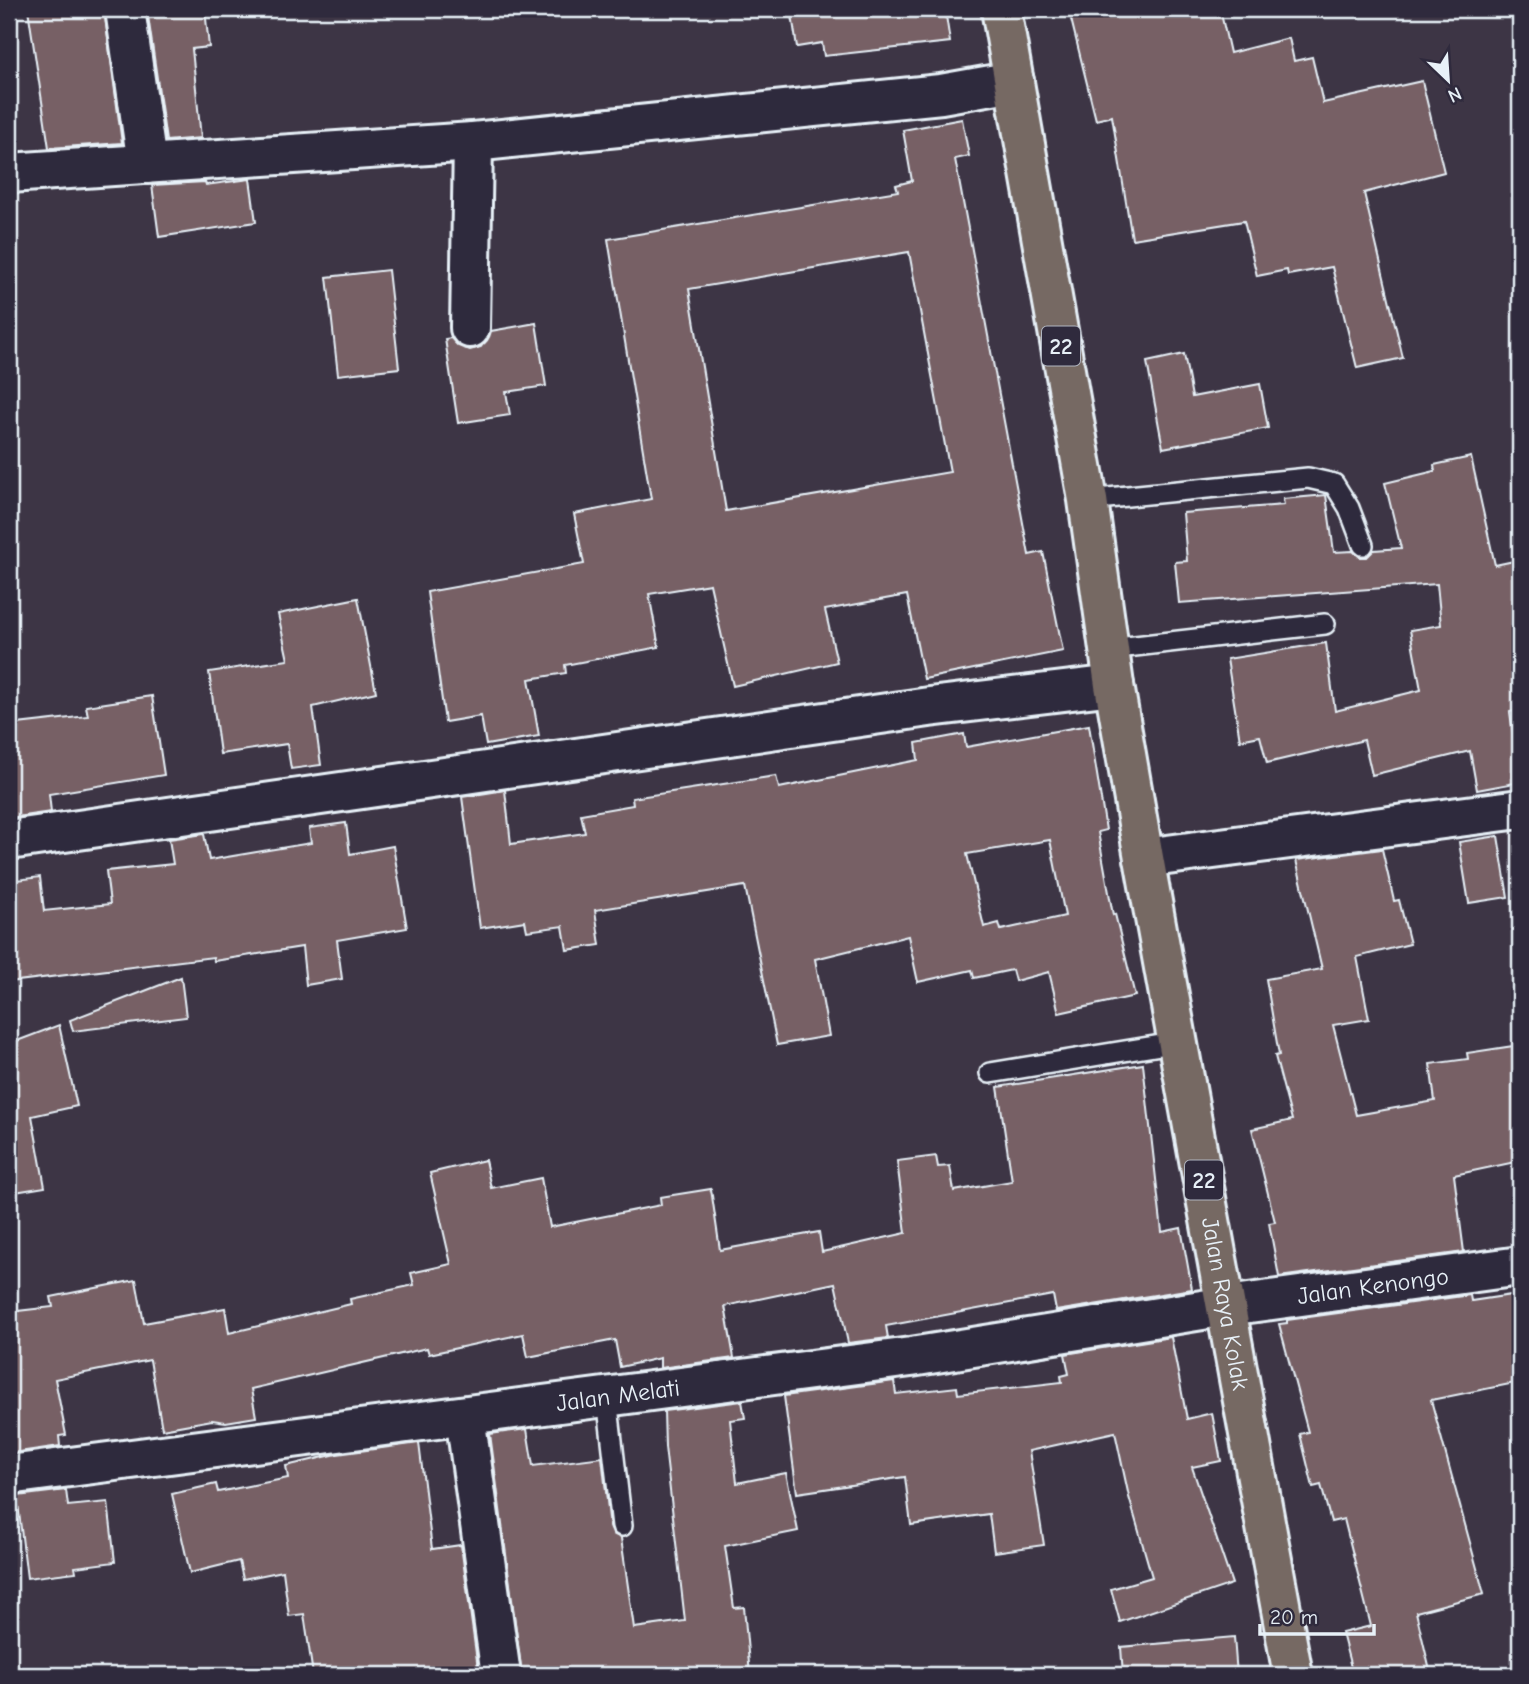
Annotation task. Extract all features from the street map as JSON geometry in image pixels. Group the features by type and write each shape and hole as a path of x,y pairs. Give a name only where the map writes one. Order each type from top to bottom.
{"highway":[{"name":"22","path":"1001,9 1088,500 1112,667"},
{"name":"Jalan Raya Kolak","path":"1112,667 1144,859 1293,1675"}],"street":[{"path":"125,9 147,163"},
{"path":"9,173 473,142 955,92 1014,81"},
{"path":"470,328 473,142"},
{"path":"9,841 929,707 1112,667"},
{"path":"1144,859 1520,809"},
{"name":"Jalan Kenongo","path":"1227,1306 1520,1266"},
{"name":"Jalan Melati","path":"9,1475 911,1357 1227,1306"},
{"path":"465,1416 501,1675"}],"lane":[{"path":"1088,500 1308,478 1334,484 1349,508 1363,545"},
{"path":"1112,667 1325,624"},
{"path":"990,1073 1179,1042"},
{"path":"607,1398 622,1526"}],"building":[{"path":"28,9 104,9 122,143 49,148"},
{"path":"147,9 205,9 209,47 192,49 201,138 166,141"},
{"path":"791,9 945,9 950,42 824,56 822,43 797,47"},
{"path":"1082,9 1220,9 1230,53 1289,38 1294,61 1312,57 1323,103 1422,81 1444,172 1364,193 1403,358 1357,368 1332,267 1288,275 1287,270 1257,276 1244,221 1132,239 1112,116 1096,120 1070,15 1083,12"},
{"path":"962,119 969,156 955,159 1029,555 1043,552 1063,651 924,679 907,595 825,610 837,662 733,686 710,584 649,594 659,647 565,665 566,673 529,679 539,736 486,745 481,716 445,722 427,592 584,564 574,514 651,499 608,239 898,191 896,185 912,181 903,130","holes":["909,252 950,472 726,511 689,289"]},
{"path":"250,179 256,222 159,237 152,185 205,182 206,185"},
{"path":"388,270 399,368 338,375 327,277"},
{"path":"536,323 546,386 506,392 510,415 458,423 445,339 451,338 458,346 470,350 481,347 491,331"},
{"path":"1184,354 1192,397 1260,384 1268,428 1163,448 1147,362"},
{"path":"1471,457 1495,565 1514,561 1520,594 1520,710 1510,712 1520,782 1477,790 1470,751 1372,775 1364,740 1267,763 1260,736 1240,740 1227,659 1326,643 1335,711 1421,690 1410,630 1441,625 1437,584 1179,603 1175,562 1187,561 1183,513 1284,505 1283,499 1326,495 1334,552 1353,551 1360,557 1367,557 1374,550 1401,548 1385,483 1435,471 1434,465"},
{"path":"358,598 376,692 313,707 321,765 291,769 287,744 220,754 209,672 288,660 278,614"},
{"path":"152,696 164,775 49,794 51,812 9,818 9,725 88,716 86,706"},
{"path":"1089,725 1106,830 1098,832 1113,915 1115,914 1135,996 1059,1013 1049,972 1015,981 1012,970 974,978 972,970 918,982 908,936 815,959 829,1036 777,1045 745,886 595,910 600,945 567,950 563,926 527,931 525,921 480,928 462,797 505,790 511,844 585,833 581,814 633,805 632,798 776,776 779,788 918,760 916,743 964,734 966,747","holes":["1050,840 1065,916 1001,930 999,923 984,927 967,854"]},
{"path":"346,823 350,854 393,846 407,928 337,940 342,979 306,985 302,947 214,961 213,957 9,982 9,881 40,877 44,911 110,904 106,871 173,864 169,839 204,834 209,860 311,843 309,828"},
{"path":"1498,836 1508,897 1469,903 1459,842"},
{"path":"1382,849 1394,901 1399,900 1410,944 1357,957 1369,1019 1333,1025 1356,1115 1435,1101 1430,1064 1468,1059 1467,1053 1520,1045 1520,1161 1454,1175 1464,1252 1279,1277 1269,1223 1275,1222 1252,1129 1292,1120 1275,1056 1279,1055 1266,979 1322,969 1296,860"},
{"path":"181,977 186,1017 73,1031 70,1020"},
{"path":"59,1025 77,1106 32,1116 45,1187 9,1193 9,1044"},
{"path":"1143,1064 1162,1232 1181,1228 1192,1289 1056,1311 1053,1295 886,1326 888,1338 848,1343 835,1283 725,1306 734,1358 660,1368 660,1358 620,1367 615,1340 528,1357 523,1334 429,1354 427,1348 251,1389 256,1417 226,1422 212,1420 162,1429 150,1360 55,1379 66,1435 59,1436 60,1446 12,1453 9,1428 9,1312 53,1307 51,1297 136,1280 144,1323 225,1308 229,1333 351,1304 350,1299 414,1285 411,1273 451,1264 430,1173 485,1160 491,1188 541,1178 550,1227 661,1205 660,1197 711,1189 720,1250 819,1232 822,1252 906,1233 897,1161 936,1156 938,1167 950,1166 954,1191 1012,1181 998,1087"},
{"path":"1518,1294 1520,1382 1431,1400 1484,1594 1416,1612 1431,1675 1353,1675 1342,1633 1371,1626 1344,1519 1331,1522 1321,1485 1313,1487 1300,1434 1308,1432 1279,1324 1287,1323 1287,1320 1470,1295 1471,1301"},
{"path":"1171,1337 1187,1419 1212,1413 1221,1461 1192,1467 1232,1584 1120,1622 1111,1589 1152,1577 1129,1497 1115,1432 1029,1451 1044,1545 994,1552 989,1514 911,1525 905,1477 797,1493 784,1396 894,1381 896,1394 957,1387 958,1394 1062,1382 1061,1376 1069,1374 1065,1354"},
{"path":"742,1401 745,1418 730,1420 737,1483 786,1473 798,1531 725,1546 734,1608 744,1607 750,1675 522,1675 490,1434 527,1429 533,1466 602,1457 610,1527 613,1534 621,1538 634,1628 685,1621 665,1447 664,1411"},
{"path":"419,1443 432,1549 461,1545 479,1675 313,1675 304,1614 289,1616 283,1571 243,1579 239,1561 190,1573 172,1494 216,1484 218,1492 288,1478 286,1466 337,1454"},
{"path":"66,1490 68,1506 108,1502 115,1562 75,1567 76,1572 27,1578 17,1496"},
{"path":"1234,1637 1237,1675 1123,1675 1121,1647"}]}
